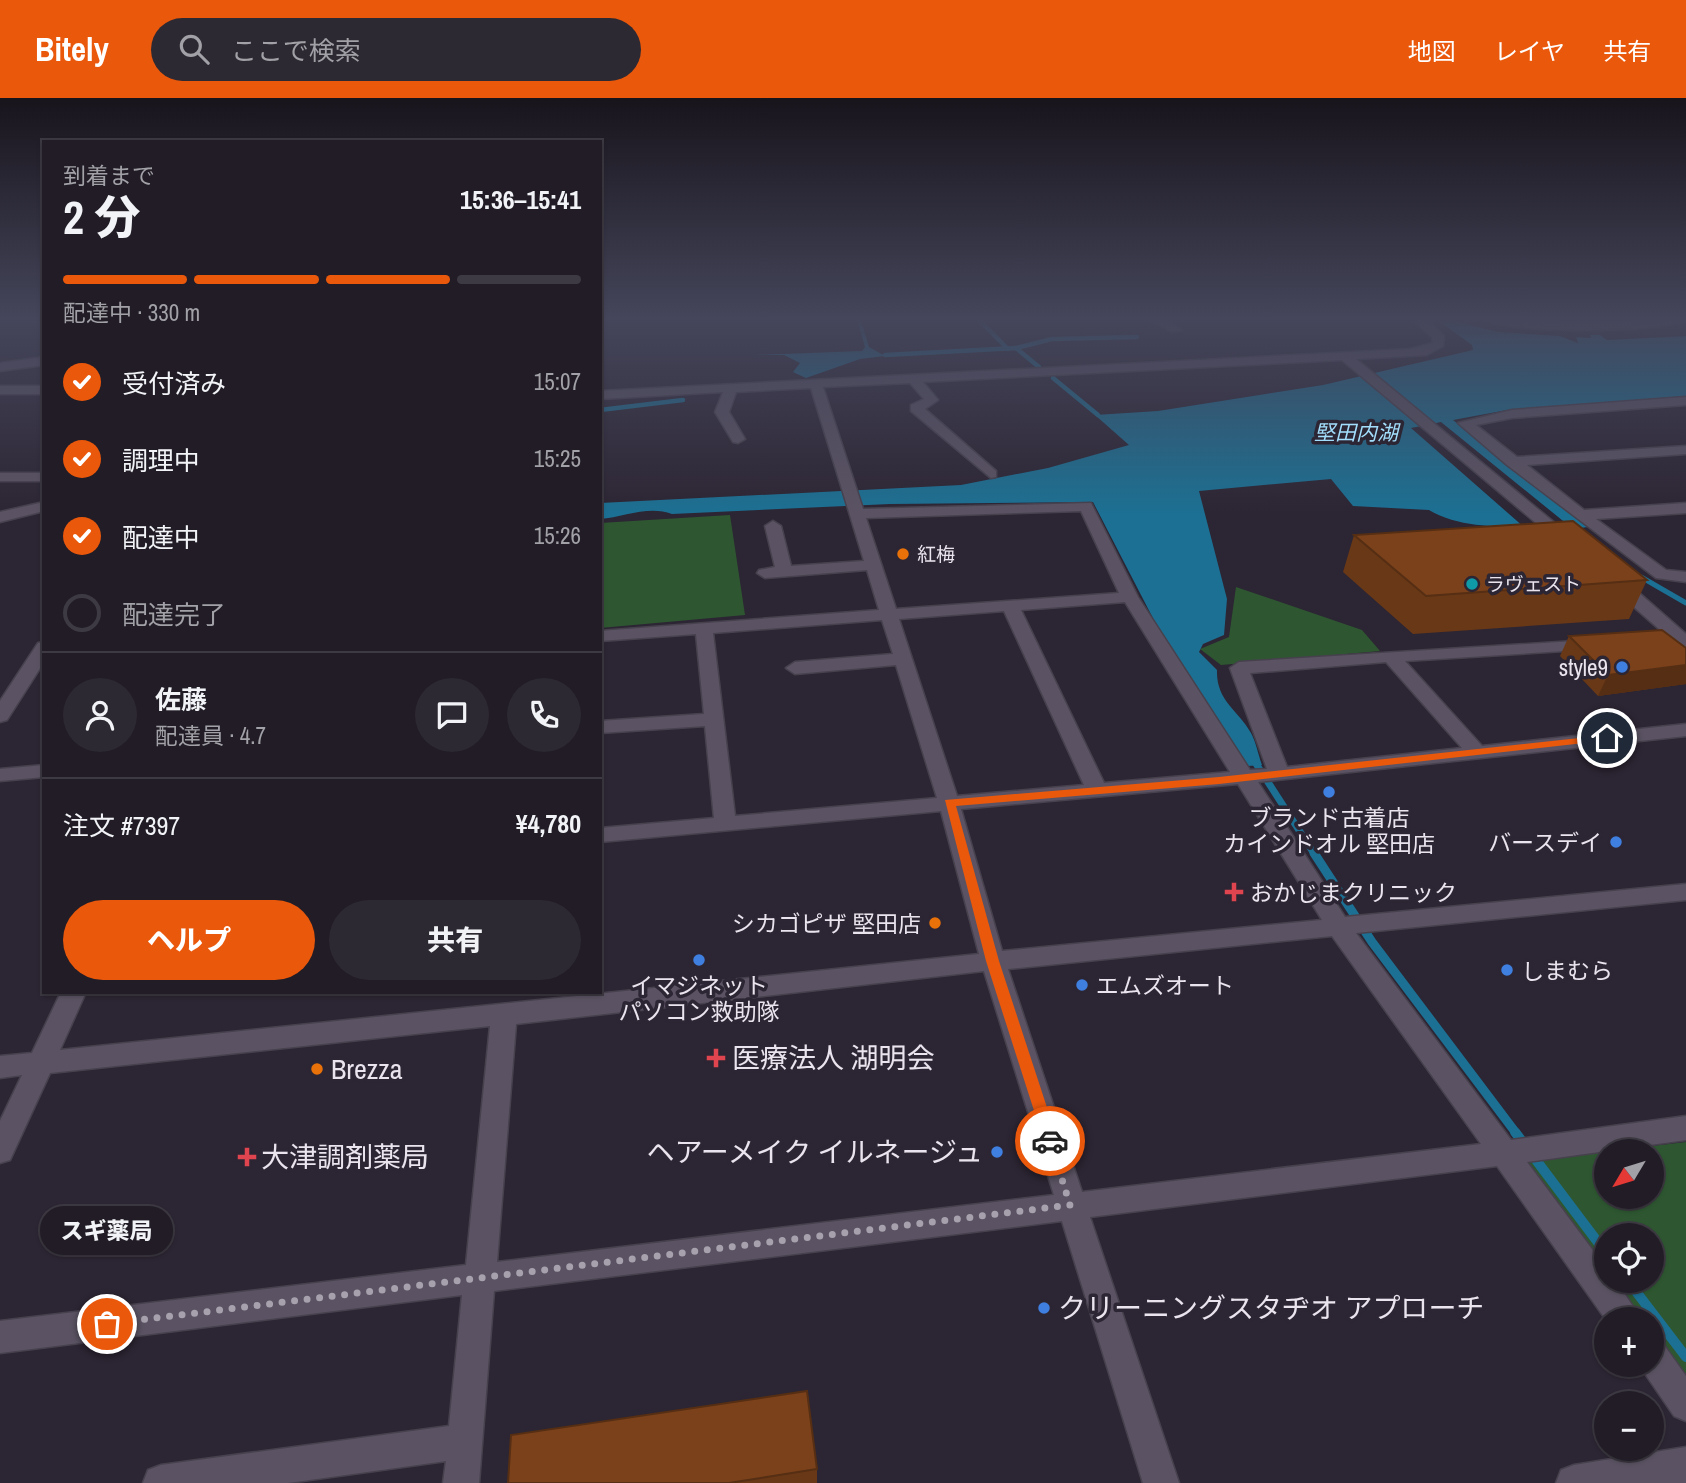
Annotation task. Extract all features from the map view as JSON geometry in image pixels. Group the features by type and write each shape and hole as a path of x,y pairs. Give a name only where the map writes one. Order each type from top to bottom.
{"street":[{"path":"816,385 949,803 993,961 1161,1483"},
{"path":"602,396 822,385"},
{"path":"919,385 932,400 916,408 991,474"},
{"path":"1379,385 1577,550"},
{"path":"731,389 722,412 738,439"},
{"path":"0,390 42,390"},
{"path":"1671,401 1686,409"},
{"path":"1686,401 1512,415 1465,423 1512,462 1662,575 1686,577"},
{"path":"1512,462 1686,450"},
{"path":"0,477 42,477"},
{"path":"0,517 42,502"},
{"path":"855,511 1086,506 1130,597 1339,928 1617,1307"},
{"path":"1581,515 1686,508"},
{"path":"773,526 784,571"},
{"path":"765,573 872,565"},
{"path":"1599,568 1685,641"},
{"path":"602,636 1130,597"},
{"path":"1010,605 1098,792"},
{"path":"704,628 725,824"},
{"path":"1279,774 1239,668 1391,656 1685,641"},
{"path":"0,716 42,650"},
{"path":"1391,656 1476,752"},
{"path":"795,668 903,659"},
{"path":"602,727 714,719"},
{"path":"602,835 1243,778 1686,730"},
{"path":"0,775 42,771"},
{"path":"0,1067 993,961 1686,892"},
{"path":"0,1151 73,994"},
{"path":"461,1483 504,1015"},
{"path":"0,1337 1506,1153 1686,1128"},
{"path":"1664,1373 1686,1404"},
{"path":"161,1483 465,1441"},
{"path":"1574,1483 1686,1465"}],"green space":[{"path":"730,515 745,615 602,628 602,523"},
{"path":"1236,587 1362,630 1380,651 1221,665 1200,649 1229,637"},
{"path":"1686,1142 1686,1387 1664,1356 1664,1307 1629,1307 1620,1293 1664,1293 1664,1223 1594,1223 1594,1258 1525,1161 1594,1153 1594,1209 1664,1209 1664,1145"}],"water":[{"name":"堅田内湖","path":"1323,385 1686,385 1686,396 1507,410 1453,420 1588,527 1573,529 1441,422 1411,428 1525,528 1464,523 1429,510 1353,506 1331,479 1199,491 1227,599 1224,635 1203,644 1199,652 1217,670 1220,690 1251,733 1262,765 1248,766 1157,626 1093,502 890,504 672,514 654,511 602,519 602,503 961,485 1048,468 1129,445 1095,415 1158,411"}],"building":[{"path":"1573,521 1647,580 1426,596 1354,535"},
{"path":"1662,630 1686,648 1686,665 1608,675 1569,636"},
{"path":"807,1391 817,1469 729,1483 508,1483 511,1435"}],"waterway":[{"path":"1061,385 1098,415"},
{"path":"602,410 683,400"},
{"path":"1641,577 1686,603"},
{"path":"1253,759 1315,855"},
{"path":"1314,853 1372,942 1516,1133"},
{"path":"1515,1132 1594,1237"},
{"path":"1637,1293 1686,1357"}],"way so far":[{"path":"107,1324 1070,1205 1050,1141"}],"place":[{"name":"紅梅","path":"903,554"},
{"name":"ラヴェスト","path":"1472,584"},
{"name":"style9","path":"1622,667"},
{"name":"ブランド古着店 カインドオル 堅田店","path":"1329,792"},
{"name":"バースデイ","path":"1616,842"},
{"name":"おかじまクリニック","path":"1234,892"},
{"name":"シカゴピザ 堅田店","path":"935,923"},
{"name":"イマジネット パソコン救助隊","path":"699,960"},
{"name":"しまむら","path":"1507,970"},
{"name":"エムズオート","path":"1082,985"},
{"name":"医療法人 湖明会","path":"716,1058"},
{"name":"Brezza","path":"317,1069"},
{"name":"ヘアーメイク イルネージュ","path":"997,1152"},
{"name":"大津調剤薬局","path":"247,1157"},
{"name":"クリーニングスタヂオ アプローチ","path":"1044,1308"},
{"name":"スギ薬局","path":"107,1324"}],"route":[{"path":"1050,1141 993,961 949,803 1098,792 1607,738"}]}
